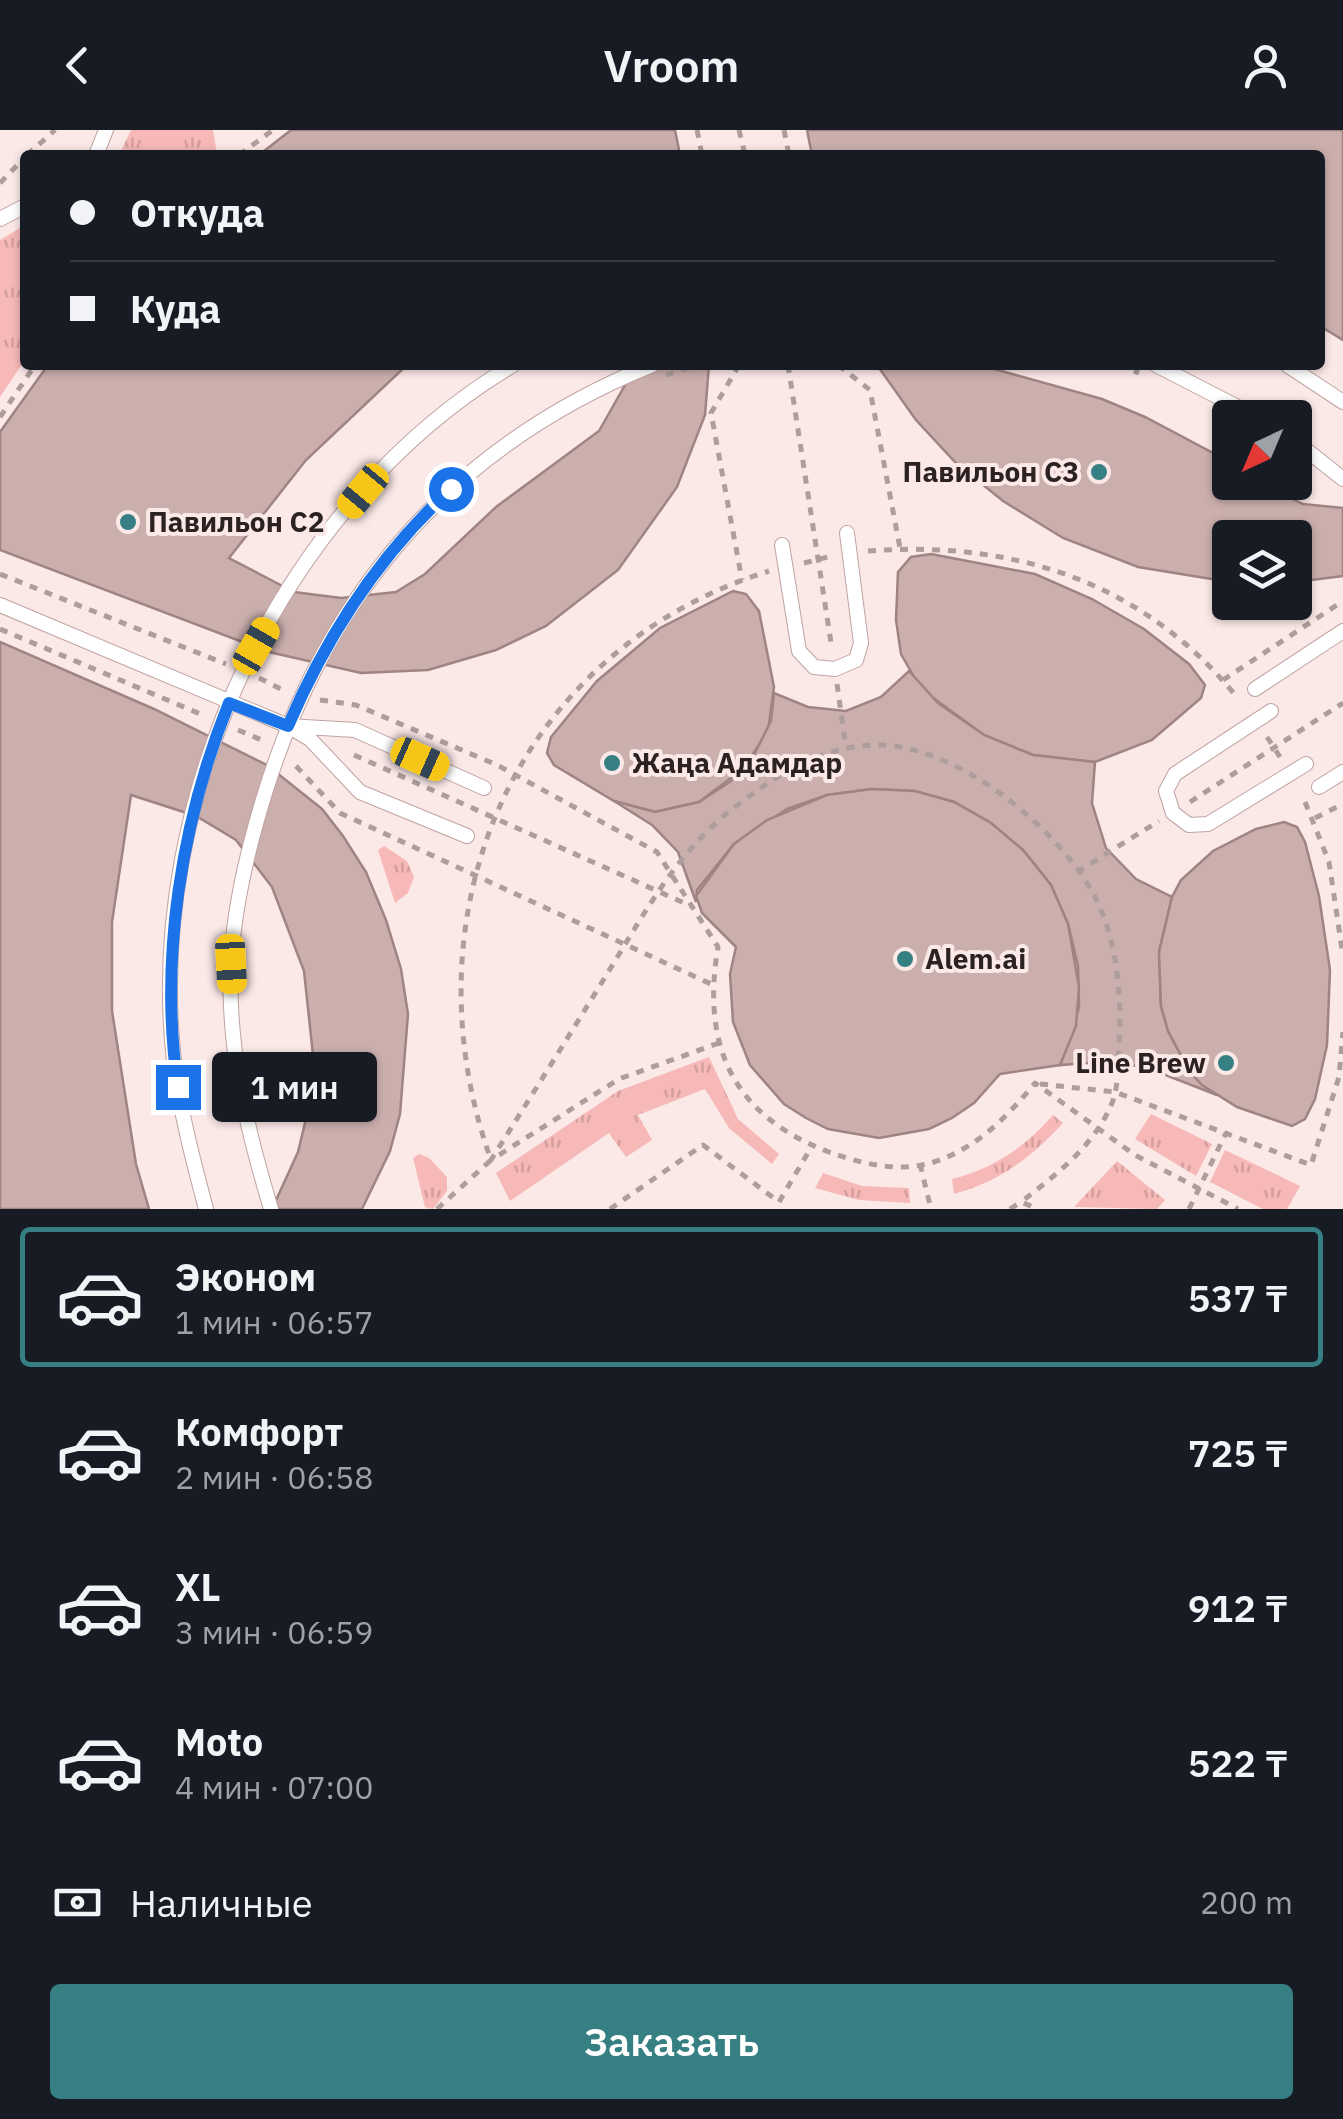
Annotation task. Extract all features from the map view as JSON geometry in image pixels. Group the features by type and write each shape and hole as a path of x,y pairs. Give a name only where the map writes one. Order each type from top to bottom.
{"lane":[{"path":"206,1209 174,1059 175,938 191,823 229,703 287,591 363,491 455,406 506,370"},
{"path":"271,1209 256,1167 239,1083 231,964 249,845 300,697 351,604 406,532 436,503 538,422 642,370"},
{"path":"1166,370 1224,400"},
{"path":"1295,370 1343,402"},
{"path":"1312,454 1343,479"},
{"path":"782,545 799,651 814,667 835,669 847,666 860,653 847,533"},
{"path":"0,605 288,726 310,740 360,792 467,836"},
{"path":"1255,690 1343,631"},
{"path":"1271,711 1175,774 1166,791 1172,813 1189,825 1208,824 1306,764"},
{"path":"288,726 355,730 484,788"},
{"path":"1319,787 1343,772"}],"path":[{"path":"33,150 55,130"},
{"path":"246,150 273,130"},
{"path":"0,182 20,162"},
{"path":"0,417 32,370"},
{"path":"736,370 711,413 742,580"},
{"path":"789,370 846,748"},
{"path":"844,370 870,390 900,548"},
{"path":"492,1160 472,1108 458,1013 460,959 471,902 496,821 517,776 537,738 571,694 616,651 657,620 742,580 786,566 850,552 900,548 979,550 1023,558 1078,578 1186,643 1256,721 1313,818 1329,862 1343,956"},
{"path":"0,574 300,697 356,704 517,776 657,852 718,947 711,984 719,1042 728,1069 744,1098 773,1125 812,1146 851,1160 888,1167 920,1164 966,1148 992,1130 1035,1083"},
{"path":"1223,680 1343,601"},
{"path":"201,732 235,650"},
{"path":"1077,872 1343,703"},
{"path":"492,1160 670,872 731,810 802,761 846,748 878,745 913,749 950,763 1009,799 1062,850 1094,895 1110,938 1120,1027 1114,1092 1098,1129 1070,1163 1010,1209"},
{"path":"350,754 692,906"},
{"path":"1313,818 1343,804"},
{"path":"1035,1083 1114,1092 1311,1164 1339,1077 1343,1032"},
{"path":"436,1209 492,1160 619,1079 719,1042"},
{"path":"1035,1083 1135,1156 1238,1209"},
{"path":"1189,1209 1226,1133"},
{"path":"610,1209 703,1145 779,1202 812,1146"},
{"path":"920,1164 932,1209"},
{"path":"1021,1202 1038,1209"}],"green space":[{"path":"131,130 213,130 216,150 121,150"},
{"path":"20,228 20,367 0,397 0,240"},
{"path":"384,846 407,861 414,877 408,893 395,903 378,850"},
{"path":"709,1057 738,1119 779,1154 772,1164 729,1128 705,1089 638,1115 652,1140 626,1157 609,1133 510,1201 496,1173 618,1091"},
{"path":"1151,1114 1212,1144 1196,1176 1135,1139"},
{"path":"1053,1115 1063,1123 1027,1157 986,1183 954,1194 952,1179 1007,1155"},
{"path":"1225,1150 1300,1186 1287,1209 1263,1209 1210,1182"},
{"path":"419,1154 429,1158 447,1177 447,1191 433,1209 425,1207 413,1158"},
{"path":"1117,1161 1165,1200 1157,1209 1074,1207"},
{"path":"823,1173 862,1186 909,1188 910,1203 859,1200 815,1188"}],"building":[{"path":"291,130 675,130 679,150 265,150"},
{"path":"807,130 1343,130 1343,340 1325,329 1325,150 811,150"},
{"name":"Павильон С2","path":"44,370 402,370 306,460 229,558 294,592 341,598 396,592 425,574 496,507 599,431 625,385 628,370 709,370 705,415 677,487 618,570 546,626 496,650 428,670 361,673 269,652 0,550 0,432"},
{"name":"Павильон С3","path":"881,370 998,370 1102,399 1145,417 1212,452 1212,500 1295,500 1343,508 1343,576 1312,580 1312,520 1212,520 1212,579 1138,567 1063,538 1003,501 956,463 916,420"},
{"path":"931,554 1035,574 1092,599 1144,629 1189,664 1205,685 1201,698 1152,740 1095,762 1033,755 984,735 921,689 901,654 896,620 898,572 911,557"},
{"path":"733,591 746,594 759,611 774,687 768,731 743,769 699,802 655,812 614,801 554,765 547,753 551,737 597,681 660,628"},
{"path":"0,642 154,709 267,765 322,809 366,872 401,969 408,1014 400,1114 390,1151 362,1209 272,1209 298,1152 310,1102 313,1055 304,971 272,887 236,840 196,816 131,795 112,922 112,1011 136,1164 149,1209 0,1209"},
{"path":"909,671 938,703 984,735 1033,755 1095,762 1092,803 1106,848 1136,879 1172,897 1159,952 1161,1006 1168,1031 1190,1072 1217,1095 1145,1067 1103,1062 1060,1065 1079,1007 1078,966 1068,924 1051,885 1023,850 991,823 954,802 915,791 872,789 827,795 787,809 734,844 697,890 696,902 678,852 652,825 614,801 655,812 699,802 731,781 753,757 771,721 774,693 808,707 846,711 881,697"},
{"name":"Alem.ai","path":"872,789 915,791 954,802 991,823 1023,850 1051,885 1068,924 1079,987 1076,1026 1060,1065 1000,1074 974,1103 952,1118 929,1129 879,1138 828,1129 806,1118 784,1104 750,1065 733,1022 730,974 736,947 702,913 696,896 734,844 767,820 827,795"},
{"path":"1284,822 1297,827 1305,842 1319,896 1330,970 1327,1045 1315,1099 1305,1119 1292,1126 1237,1107 1202,1085 1190,1072 1168,1031 1161,1006 1159,952 1172,897 1181,880 1213,851 1256,829"}],"place":[{"name":"Павильон С3","path":"1099,472"},
{"name":"Павильон С2","path":"128,522"},
{"name":"Жаңа Адамдар","path":"612,763"},
{"name":"Alem.ai","path":"905,959"},
{"name":"Line Brew","path":"1226,1063"}],"route":[{"path":"178,1087 172,1010 181,880 206,767 229,703 288,726 327,643 351,604 406,532 451,489"}]}
